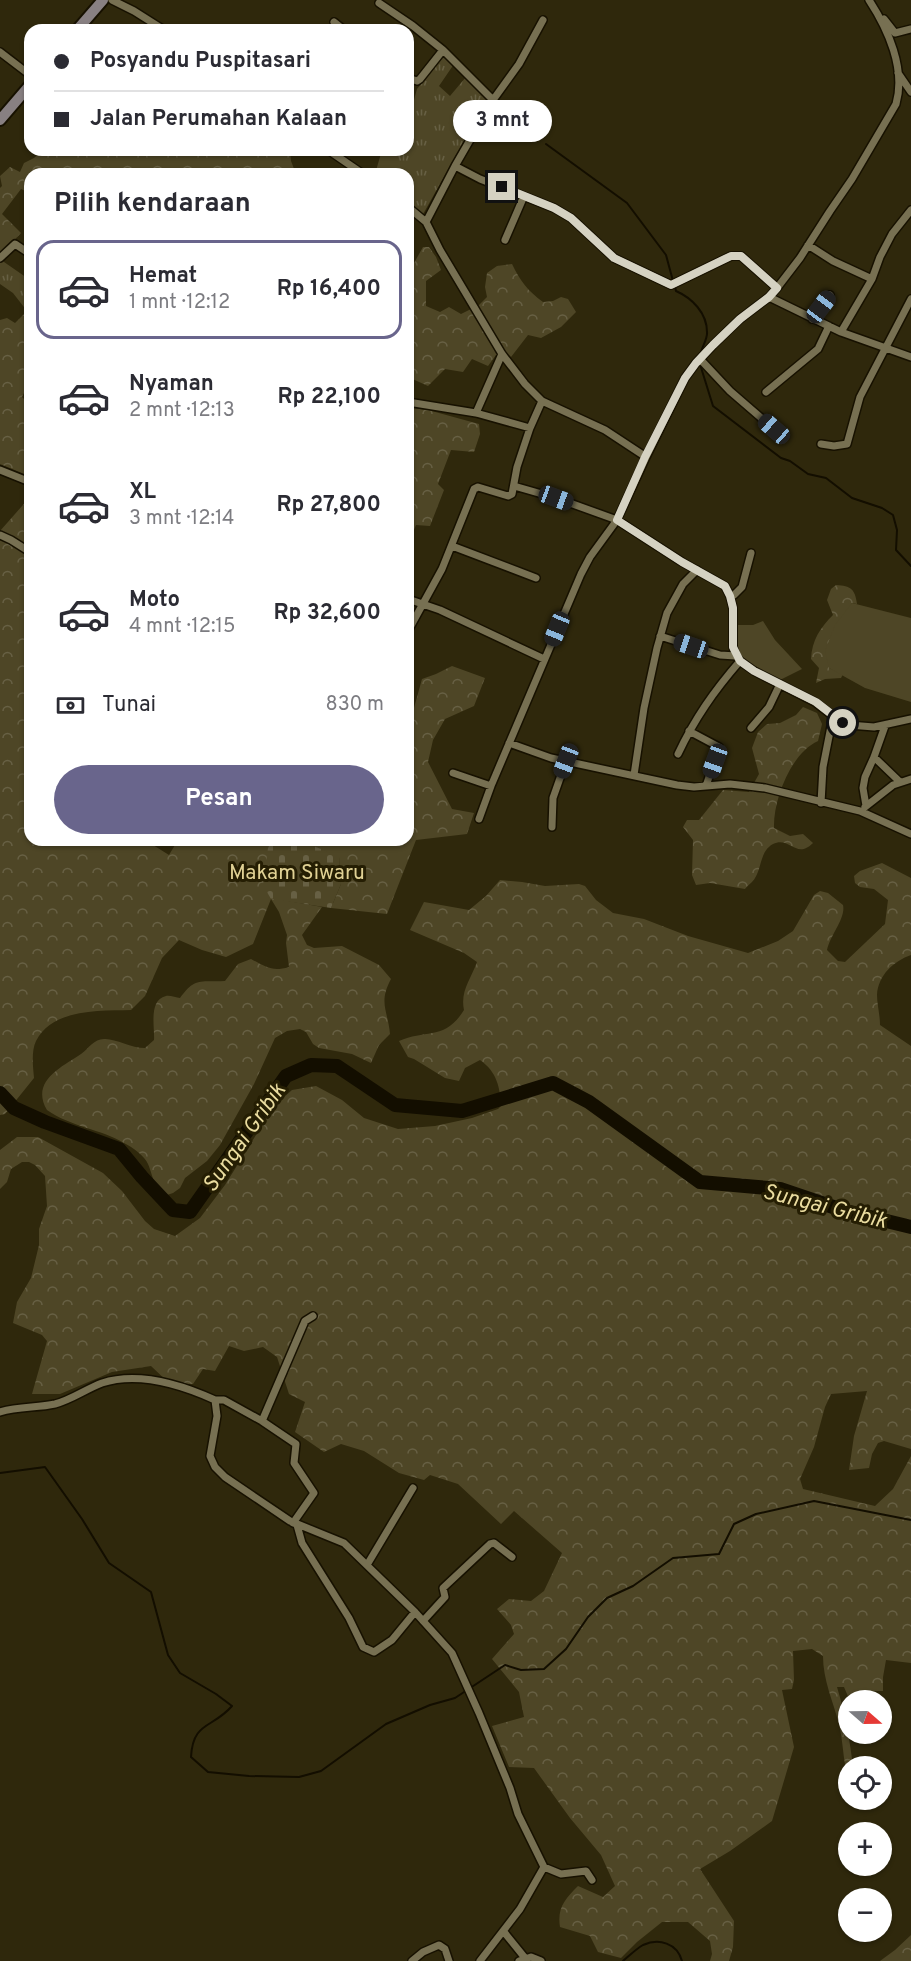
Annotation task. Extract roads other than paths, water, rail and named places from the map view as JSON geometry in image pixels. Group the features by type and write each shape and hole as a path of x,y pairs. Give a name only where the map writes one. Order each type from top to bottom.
{"street":[{"path":"82,24 103,0"},
{"path":"112,0 134,10 155,24"},
{"path":"479,819 508,743 584,567 617,520 645,457 685,378 699,360 740,319 777,288 852,180 896,104 899,90 894,54 886,30 871,1"},
{"path":"379,3 404,24"},
{"path":"877,13 895,33 894,54"},
{"path":"426,222 493,100 519,64 543,20"},
{"path":"895,33 911,29"},
{"path":"414,32 443,50 493,100"},
{"path":"414,80 420,79 443,50"},
{"path":"0,52 24,70"},
{"path":"897,70 911,92"},
{"path":"0,120 24,92"},
{"path":"337,156 354,168"},
{"path":"455,166 480,180 554,208 571,218 614,258 674,284 736,255 741,256 777,288"},
{"path":"505,240 524,196"},
{"path":"841,332 872,279 892,234 911,210"},
{"path":"414,212 426,222 444,258 502,354 525,384 542,400 605,430 645,457"},
{"path":"0,258 15,244 24,250"},
{"path":"808,245 833,261 872,279"},
{"path":"812,319 830,295"},
{"path":"769,297 841,332 911,357"},
{"path":"821,444 834,446 847,444 860,397 911,299"},
{"path":"766,392 818,349 829,326"},
{"path":"476,413 502,354"},
{"path":"699,360 730,391 774,429"},
{"path":"414,621 452,546 474,489 508,496 512,494 517,466 542,400"},
{"path":"414,403 476,413 530,428"},
{"path":"0,471 24,480"},
{"path":"514,486 617,520 725,586 733,608 733,647 738,658 754,671 816,702 843,723 856,727 874,728 911,719"},
{"path":"0,535 24,548"},
{"path":"452,546 536,578"},
{"path":"730,596 734,596 742,587 751,553"},
{"path":"634,775 644,708 667,613 683,584 697,570"},
{"path":"414,601 441,610 544,659"},
{"path":"660,636 720,655 738,658"},
{"path":"678,754 707,701 738,658"},
{"path":"751,728 769,707 780,684"},
{"path":"821,803 823,767 833,716"},
{"path":"863,809 863,788 867,769 874,757 885,726"},
{"path":"689,731 718,747 706,786"},
{"path":"508,743 536,754 677,785 747,784 821,803 863,809 911,834"},
{"path":"874,757 900,782"},
{"path":"552,827 553,798 566,761"},
{"path":"453,773 491,786"},
{"path":"863,809 893,785 911,779"},
{"path":"262,1421 305,1321 313,1316"},
{"path":"0,1412 10,1408 56,1404 103,1383 125,1379 145,1379 176,1385 215,1400 224,1400 262,1421 296,1444 294,1462 314,1493 295,1524"},
{"path":"215,1400 217,1416 210,1449 212,1464 225,1477 295,1524 344,1543 415,1612 452,1653 510,1788 518,1814 544,1867 561,1874 586,1871 592,1880"},
{"path":"367,1565 413,1488"},
{"path":"295,1524 302,1543 349,1618 363,1647 367,1650 374,1652 392,1640 415,1612"},
{"path":"423,1621 445,1598 443,1588 490,1544 494,1543 512,1557"},
{"path":"480,1961 520,1909 544,1867"},
{"path":"504,1932 522,1960 531,1956 541,1961"},
{"path":"412,1961 423,1952 439,1945 445,1949 449,1961"}],"waterway":[{"path":"546,144 627,203 666,255 673,281"},
{"path":"675,287 676,291 698,307 704,319 707,335 700,356"},
{"path":"699,361 713,406 781,458 790,461 808,474 826,478 852,498 882,508 893,515 897,530 896,550 911,566"},
{"name":"Sungai Gribik","path":"0,1093 14,1108 119,1149 173,1210 190,1212 286,1076 311,1065 337,1066 395,1105 462,1111 553,1083 589,1102 700,1182 780,1189 845,1211 911,1227"},
{"path":"0,1473 45,1467 82,1519 109,1563 151,1592 168,1655 180,1673 232,1706 195,1737 191,1757 208,1772 249,1776 299,1777 321,1771 386,1724 430,1705 455,1698 505,1665 521,1670 544,1669 566,1649 588,1617 607,1598 633,1586 673,1558 719,1554 734,1524 756,1514 814,1501 911,1520"},
{"path":"623,1961 643,1945 655,1942 672,1946 682,1961"}],"park label":[{"name":"Makam Siwaru","path":"297,872"}]}
